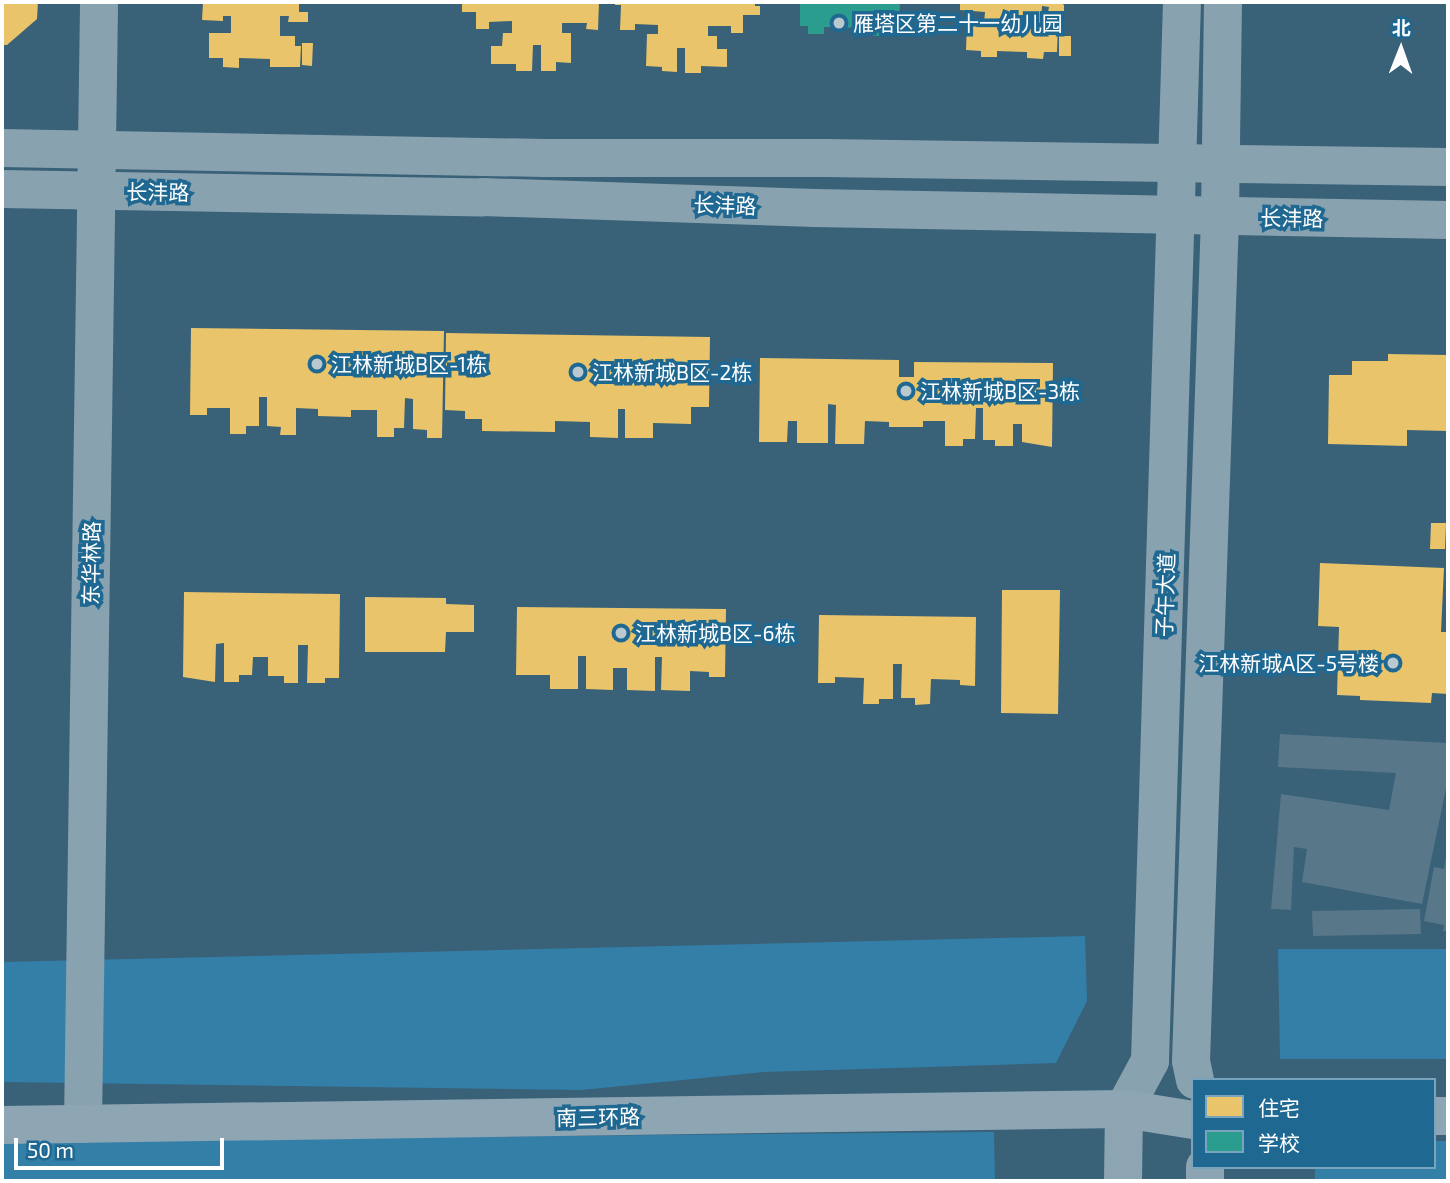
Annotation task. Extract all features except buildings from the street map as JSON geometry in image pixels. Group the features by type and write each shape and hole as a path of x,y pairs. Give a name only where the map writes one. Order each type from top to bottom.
{"highway":[{"name":"南三环路","path":"2,1125 1124,1109 1191,1121"}],"main road":[{"name":"子午大道","path":"1123,1181 1124,1109"}],"street":[{"name":"东华林路","path":"83,1124 99,2"},
{"name":"子午大道","path":"1124,1109 1150,1061 1182,2"},
{"name":"子午大道","path":"1195,1078 1191,1061 1220,216 1223,2"},
{"name":"长沣路","path":"2,148 1448,167"},
{"name":"长沣路","path":"2,190 484,197 1448,220"}],"shaded area":[{"path":"1085,936 1087,1001 1056,1063 764,1072 581,1090 2,1082 2,962"},
{"path":"1278,949 1448,949 1448,1059 1280,1059"},
{"path":"994,1132 995,1181 2,1181 2,1141"},
{"path":"1436,1141 1448,1141 1448,1181 1315,1181 1315,1169 1436,1169"}],"place":[{"name":"雁塔区第二十一幼儿园","path":"839,23"},
{"name":"江林新城B区-1栋","path":"317,364"},
{"name":"江林新城B区-2栋","path":"578,372"},
{"name":"江林新城B区-3栋","path":"906,391"},
{"name":"江林新城B区-6栋","path":"621,633"},
{"name":"江林新城A区-5号楼","path":"1393,663"}]}
